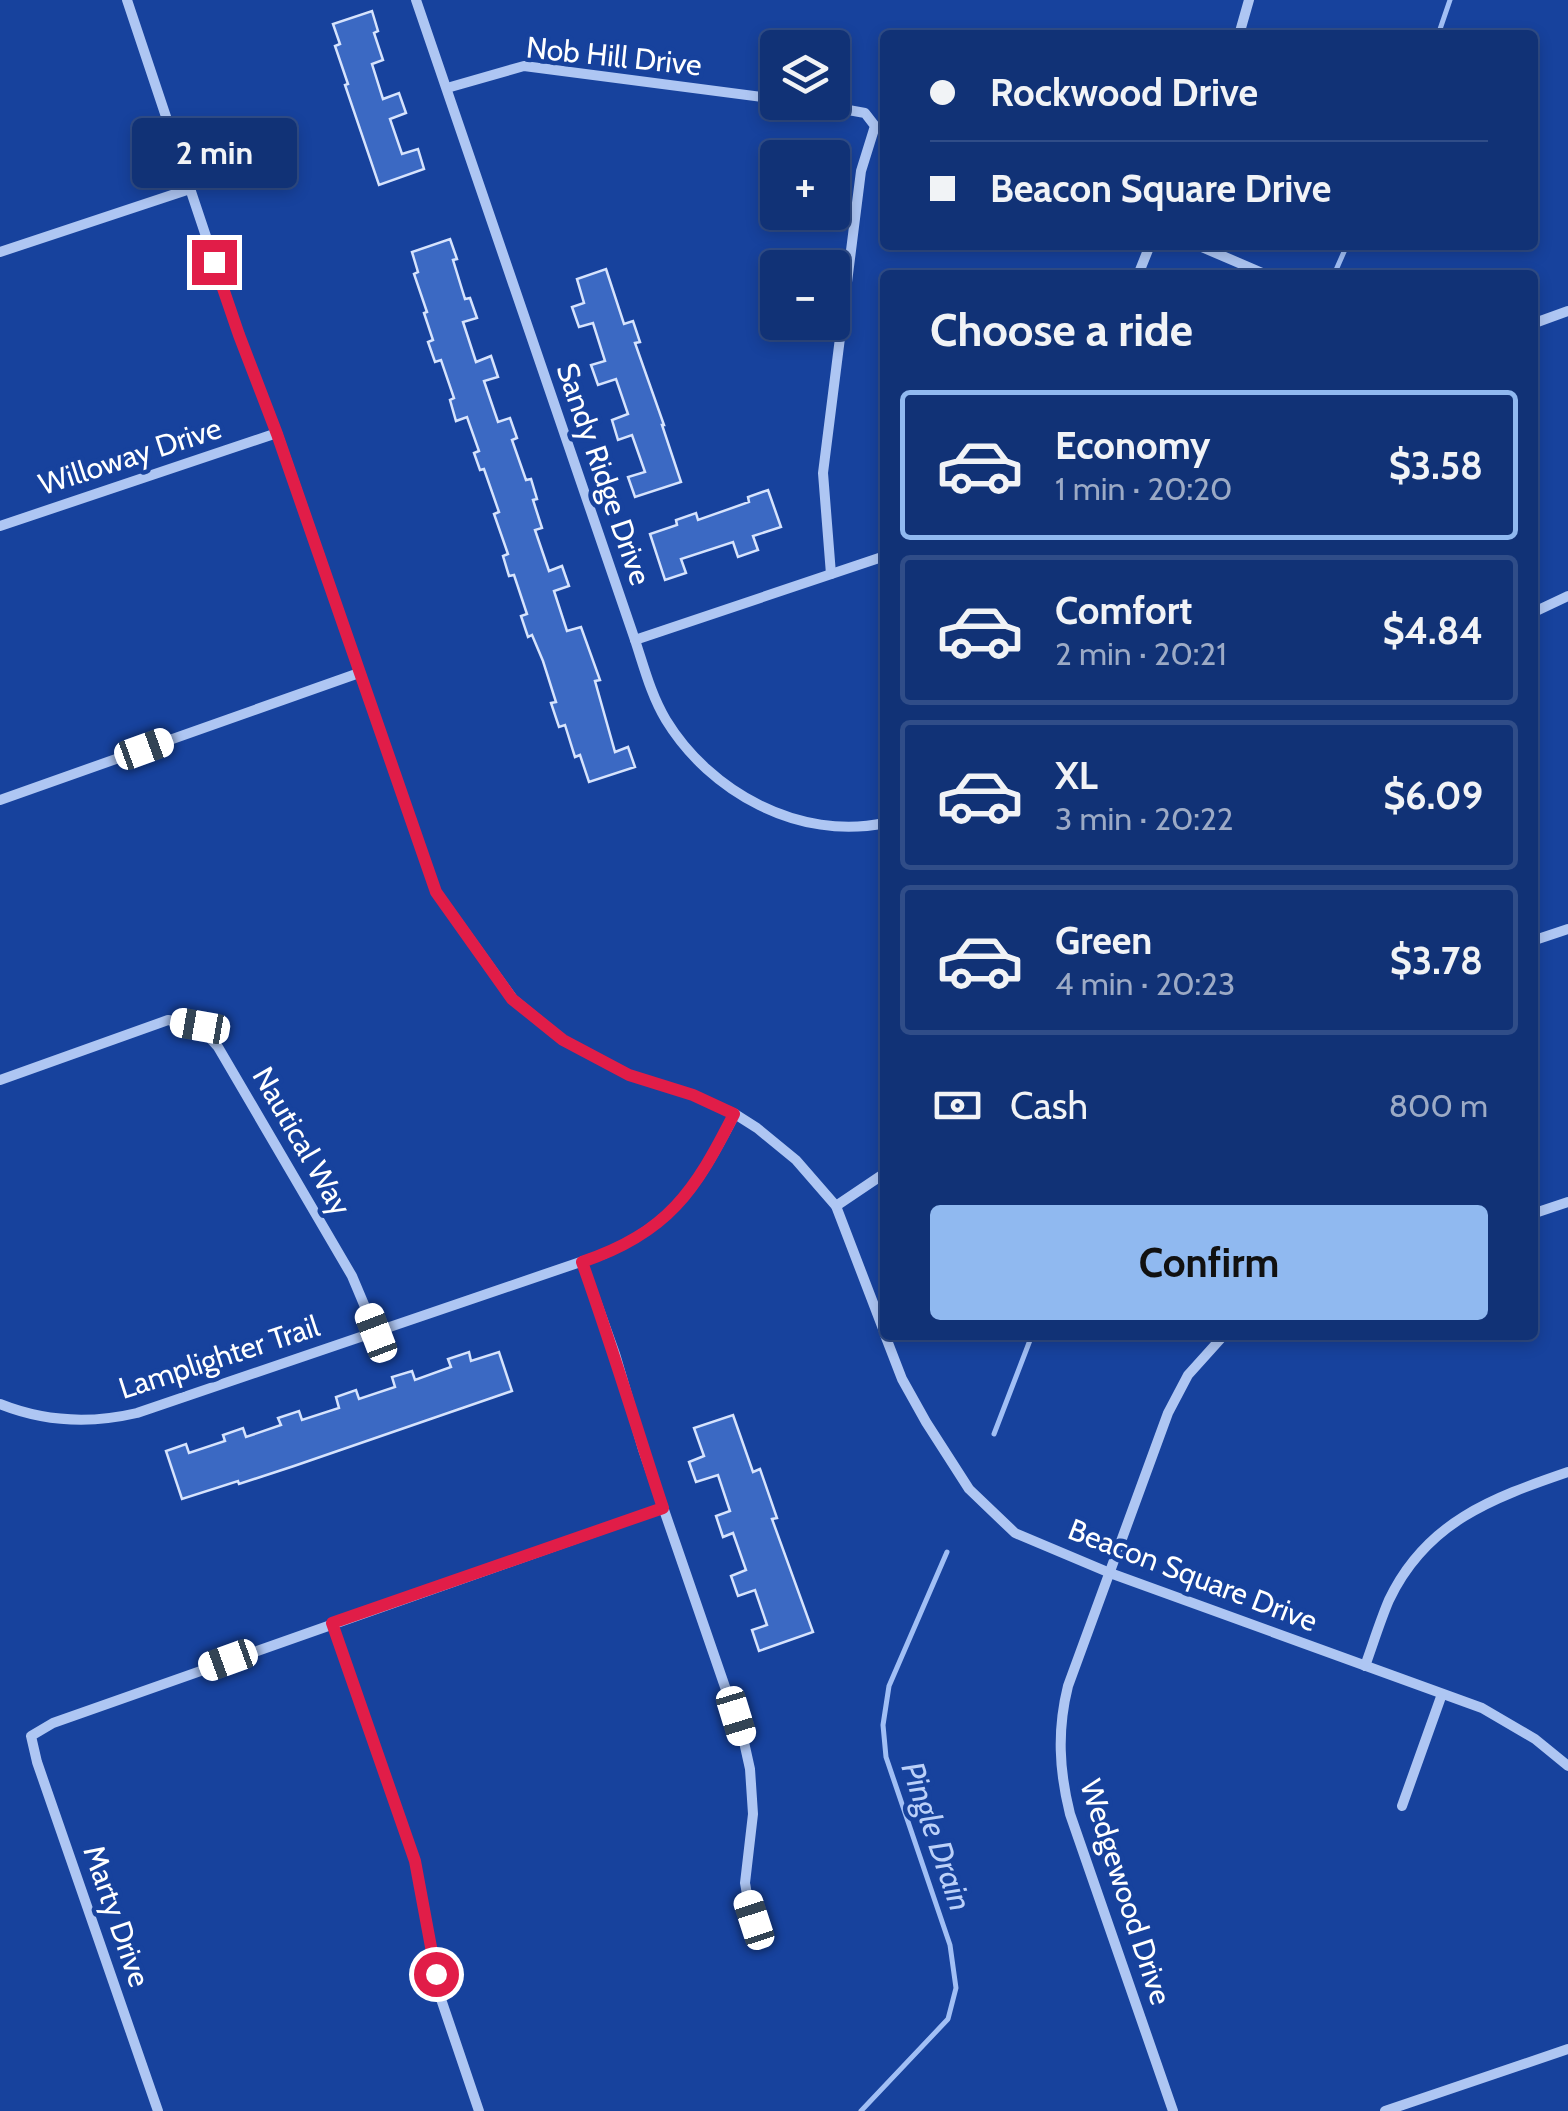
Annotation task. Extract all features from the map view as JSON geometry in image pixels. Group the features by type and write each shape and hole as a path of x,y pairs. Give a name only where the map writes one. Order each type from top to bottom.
{"street":[{"name":"Beacon Square Drive","path":"127,0 239,335 436,892 512,999 563,1040 629,1075 693,1095 734,1114 796,1160 836,1206 880,1321"},
{"name":"Sandy Ridge Drive","path":"416,0 634,640 668,722 704,768 764,808 804,820 852,826 880,823"},
{"path":"1241,30 1249,0"},
{"name":"Nob Hill Drive","path":"447,88 524,66 760,97"},
{"path":"830,574 823,473 861,171 875,126 865,113 850,110"},
{"path":"0,252 190,189"},
{"path":"1209,250 1255,270"},
{"path":"1538,322 1568,312"},
{"name":"Willoway Drive","path":"0,526 277,434"},
{"path":"634,640 880,558"},
{"path":"1538,611 1568,596"},
{"path":"0,800 358,673"},
{"path":"1538,939 1568,929"},
{"name":"Nautical Way","path":"0,1080 168,1020 200,1026 218,1047 352,1276 376,1333"},
{"name":"Lamplighter Trail","path":"0,1404 28,1414 68,1420 122,1416 376,1333 623,1246 672,1211 708,1166 734,1114"},
{"path":"836,1206 880,1175"},
{"path":"1538,1212 1568,1202"},
{"path":"582,1262 736,1716 750,1769 753,1814 746,1883 761,1939"},
{"name":"Beacon Square Drive","path":"887,1340 902,1379 970,1490 1015,1533 1110,1573 1482,1708 1535,1739 1568,1766"},
{"name":"Wedgewood Drive","path":"1173,2111 1070,1814 1060,1750 1068,1686 1158,1436 1177,1392 1200,1358 1219,1340"},
{"path":"1364,1666 1388,1602 1426,1546 1480,1506 1568,1472"},
{"path":"479,2111 441,1999 415,1861 332,1623 663,1508"},
{"name":"Marty Drive","path":"158,2111 37,1762 32,1736 53,1723 332,1623"},
{"path":"1402,1806 1442,1694"},
{"path":"1385,2111 1568,2049"}],"building":[{"path":"372,11 383,60 372,64 383,99 399,93 406,113 390,119 402,154 418,149 424,169 379,185 345,85 348,84 335,46 340,44 333,24"},
{"path":"450,239 465,299 470,298 477,318 463,322 476,362 491,356 498,377 484,381 498,422 510,418 517,438 512,440 537,499 533,500 542,528 535,530 549,571 562,566 569,586 554,591 567,631 581,627 600,680 595,681 615,752 628,747 635,767 589,782 580,755 575,757 565,725 559,727 543,661 532,635 528,637 521,616 527,614 503,556 508,554 494,514 499,512 474,453 479,451 467,417 456,421 450,400 454,398 441,360 435,362 428,342 433,340 414,274 418,272 412,252"},
{"path":"606,269 624,324 633,321 640,342 635,343 681,482 635,497 628,477 645,472 632,435 618,440 612,420 628,414 616,379 598,385 591,365 605,361 593,323 579,327 572,307 584,303 577,279"},
{"path":"768,490 781,527 753,536 758,550 738,557 733,542 681,559 686,573 665,580 650,534 677,525 676,520 696,513 698,520 749,502 748,497"},
{"path":"469,1352 471,1361 499,1352 512,1391 239,1484 238,1481 182,1499 166,1451 186,1444 189,1453 225,1441 223,1435 243,1428 246,1437 281,1425 278,1418 299,1411 302,1420 339,1408 336,1397 356,1390 359,1399 395,1387 392,1377 412,1371 415,1380 451,1367 448,1359"},
{"path":"733,1415 753,1472 760,1469 777,1518 772,1519 813,1632 759,1651 752,1630 767,1625 755,1590 738,1596 731,1576 746,1570 733,1533 723,1537 716,1516 730,1511 718,1475 696,1482 689,1462 704,1456 694,1428"}],"waterway":[{"name":"Pingle Drain","path":"1440,30 1450,0"},
{"name":"Pingle Drain","path":"1336,270 1345,250"},
{"name":"Pingle Drain","path":"994,1434 1030,1340"},
{"name":"Pingle Drain","path":"861,2111 948,2019 956,1988 950,1945 886,1757 883,1725 889,1686 947,1552"}],"route":[{"path":"214,262 436,892 512,999 563,1040 629,1075 693,1095 734,1114 708,1166 681,1203 644,1234 582,1262 663,1508 332,1623 415,1861 436,1974"}]}
